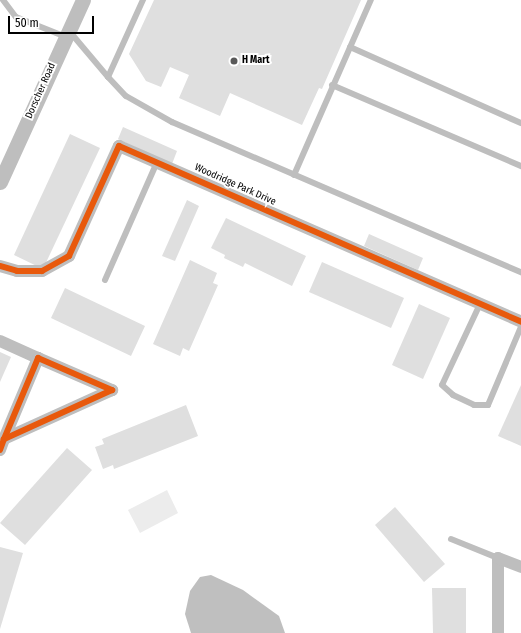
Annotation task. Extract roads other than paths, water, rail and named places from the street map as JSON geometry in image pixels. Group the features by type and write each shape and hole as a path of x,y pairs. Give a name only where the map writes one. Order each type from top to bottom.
{"street":[{"name":"Dorscher Road","path":"0,182 82,0"},
{"name":"Woodridge Park Drive","path":"0,266 17,271 42,271 69,256 119,146 521,322"},
{"path":"0,341 112,390 2,444"},
{"path":"2,444 38,358"},
{"path":"498,633 498,558 521,567"}],"lane":[{"path":"3,0 16,17 67,34 126,96 172,122 521,272"},
{"path":"108,77 143,0"},
{"path":"294,175 332,85 371,0"},
{"path":"350,47 521,123"},
{"path":"332,85 521,166"},
{"path":"105,280 157,162"},
{"path":"480,304 442,385 452,395 474,405 488,405 521,327"},
{"path":"451,539 498,558"}],"place":[{"name":"H Mart","path":"234,61"}]}
